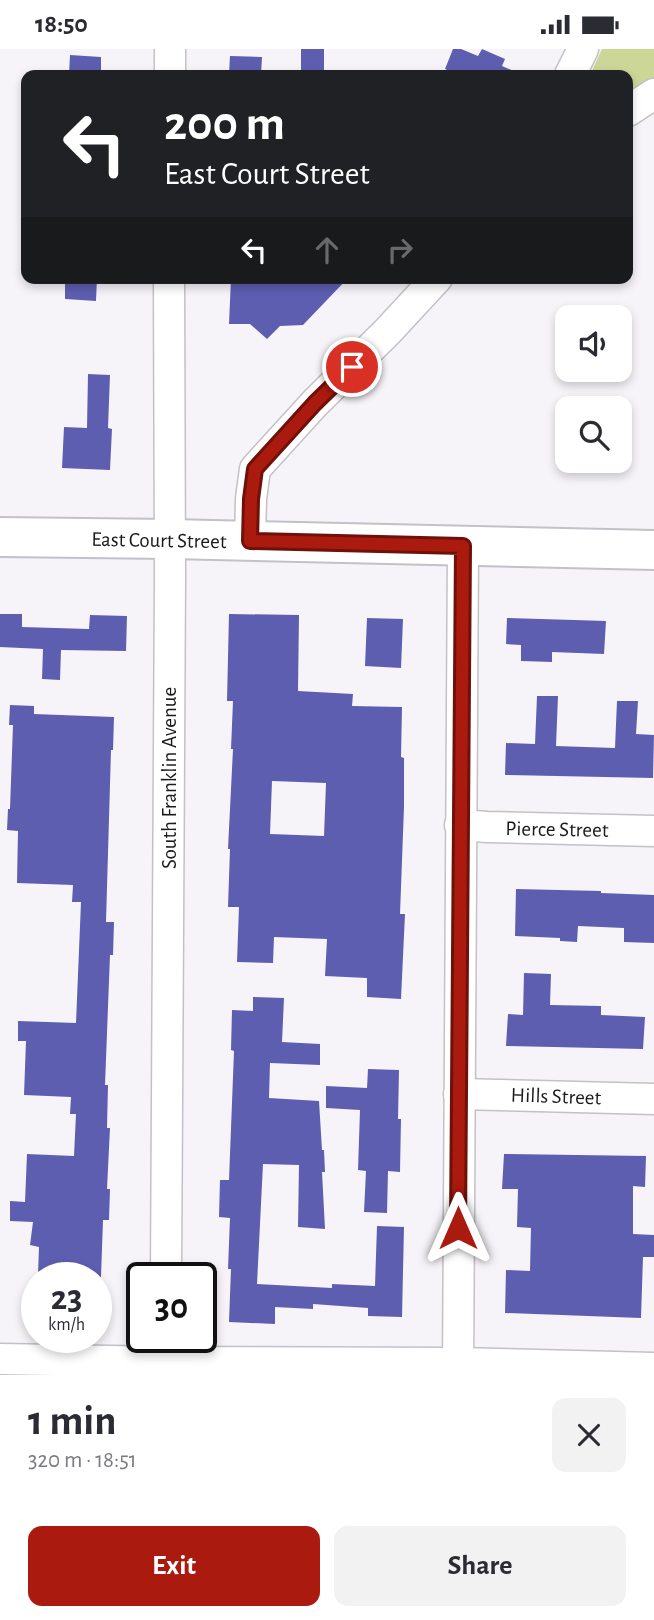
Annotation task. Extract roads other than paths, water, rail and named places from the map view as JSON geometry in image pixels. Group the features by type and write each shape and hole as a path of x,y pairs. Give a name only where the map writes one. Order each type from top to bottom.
{"main road":[{"name":"East Court Street","path":"0,537 654,550"}],"street":[{"path":"170,49 170,70"},
{"path":"572,70 583,49"},
{"path":"633,108 654,95"},
{"name":"South Franklin Avenue","path":"166,1262 169,284"},
{"path":"250,541 255,469 315,403 431,284"},
{"path":"458,1369 463,546"},
{"name":"Pierce Street","path":"460,825 654,831"},
{"name":"Hills Street","path":"459,1094 654,1099"},
{"path":"0,1360 165,1358 458,1369 654,1368"}]}
